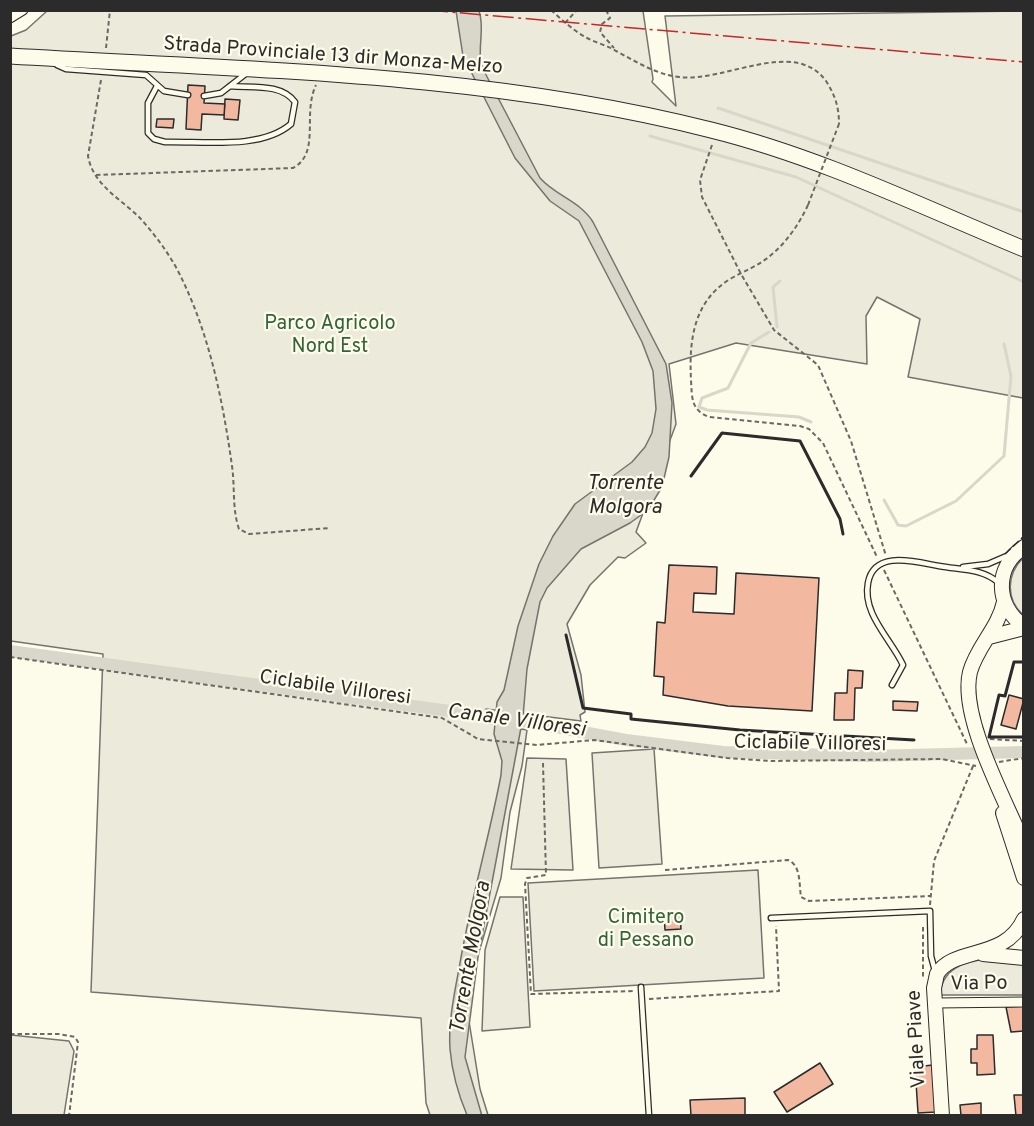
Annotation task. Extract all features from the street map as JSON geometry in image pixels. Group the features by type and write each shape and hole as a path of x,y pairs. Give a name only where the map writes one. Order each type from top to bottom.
{"main road":[{"name":"Strada Provinciale 13 dir Monza-Melzo","path":"10,56 104,67 251,70 462,84 522,93 684,124 739,138 860,177 1023,249"},
{"path":"967,225 1023,240"},
{"path":"967,225 1023,257"}],"street":[{"path":"10,18 23,10"},
{"path":"989,637 1023,627 1013,617 1004,602 1001,585 1006,565 1020,549"},
{"path":"1004,602 989,637 976,657 968,684 976,743 987,757 1023,878"},
{"path":"994,779 1023,845"},
{"name":"Viale Piave","path":"942,1116 936,1004 937,974 950,963 981,953 1008,939 1023,919"},
{"name":"Viale Piave","path":"981,953 1023,958"},
{"name":"Via Po","path":"936,1004 1023,1002"}],"lane":[{"path":"104,67 146,75 157,86 171,93 188,95"},
{"path":"204,96 221,93 251,70"},
{"path":"157,86 148,104 148,133 154,139 165,142 259,140 282,132 291,124 295,102 289,94 279,89 230,86"},
{"path":"954,568 988,564 1020,549"},
{"path":"892,685 903,665 873,613 867,592 870,576 881,564 888,561 906,560 983,573 1001,585"},
{"path":"773,917 930,911 931,956 937,974"},
{"path":"641,989 650,1116"}],"path":[{"path":"110,10 104,67 88,156 95,175 140,218 162,245 182,278 214,366 232,466 238,529 249,534 330,528"},
{"path":"551,10 586,38 616,50 646,68 679,77 715,77 768,62 799,63 823,78 831,89 837,101 839,124 808,205 794,230 781,246 718,288 707,300 693,328 690,363 695,408 709,417 800,426 816,434 823,443 881,564 976,743 1023,741"},
{"path":"565,22 577,10"},
{"path":"606,10 610,18 602,24 600,32 616,50"},
{"path":"95,175 293,168 303,160 309,149 310,99 322,75"},
{"path":"712,145 700,180 701,195 741,274 778,334 818,365 851,441 888,561"},
{"name":"Ciclabile Villoresi","path":"10,657 442,718 478,739 537,745 594,740 727,758 771,761 942,759 974,766 936,853 931,872 930,896"},
{"path":"1001,761 1023,758"},
{"path":"543,763 546,875 527,878 525,884 531,994 641,989"},
{"path":"665,870 788,860 794,862 798,869 801,897 808,901 930,896 930,911"},
{"path":"642,999 779,991 773,917"},
{"path":"923,981 921,930 930,924"},
{"path":"10,1034 59,1034 75,1037 78,1042 69,1116"}],"green space":[{"name":"Parco Agricolo Nord Est","path":"47,11 643,11 652,82 676,106 665,16 1023,11 1023,398 908,377 920,319 877,297 866,316 867,364 736,343 669,364 676,424 636,532 646,543 625,558 618,557 590,585 567,624 581,675 585,712 580,715 581,721 486,709 486,723 527,730 522,766 510,812 501,878 471,979 467,1009 480,1089 488,1115 430,1115 426,1103 421,1018 91,992 103,654 11,641 11,36 26,30"},
{"path":"1023,558 1023,615 1013,602 1010,587 1013,572"},
{"path":"654,749 662,864 599,868 592,753"},
{"path":"527,758 566,759 573,870 511,869"},
{"name":"Cimitero di Pessano","path":"758,870 764,978 534,991 528,883"},
{"path":"500,897 523,897 530,1027 482,1031 485,950"},
{"path":"987,959 1023,963 1023,995 940,995 945,978 956,968 970,962"},
{"path":"11,1035 69,1041 74,1051 64,1115 11,1115"}],"water":[{"name":"Torrente Molgora","path":"456,11 479,11 481,18 480,56 484,71 540,178 553,190 575,204 593,222 666,364 672,403 669,457 662,487 648,510 630,523 581,549 547,588 540,602 527,669 523,717 478,957 465,1057 482,1116 467,1115 461,1099 451,1058 450,1028 464,939 501,775 502,761 494,734 497,702 504,690 518,626 539,564 553,536 575,504 632,462 645,447 652,433 656,409 653,371 642,342 579,221 550,201 515,158 463,56"}],"building":[{"path":"188,85 205,86 204,103 225,104 224,115 202,114 201,130 186,129"},
{"path":"225,99 240,100 238,120 224,119"},
{"path":"157,119 174,119 173,128 156,127"},
{"path":"669,565 717,567 716,594 694,593 693,612 734,614 736,573 819,578 812,711 728,706 663,695 664,677 654,676 657,622 665,623"},
{"path":"848,670 863,671 862,688 855,688 854,720 834,720 835,693 847,693"},
{"path":"1009,695 1024,699 1016,729 1001,725"},
{"path":"893,701 918,702 917,711 893,710"},
{"path":"680,914 681,929 665,930 664,915"},
{"path":"1024,1006 1024,1031 1011,1032 1006,1007"},
{"path":"977,1035 993,1035 995,1074 977,1075 977,1063 971,1063 971,1049 977,1049"},
{"path":"820,1063 833,1084 787,1112 774,1092"},
{"path":"933,1065 936,1112 918,1113 915,1067"},
{"path":"1014,1095 1024,1095 1024,1116 1016,1116"},
{"path":"745,1098 745,1116 691,1116 690,1100"},
{"path":"981,1103 981,1116 961,1116 960,1105"}],"waterway":[{"path":"718,108 1024,212"},
{"path":"650,136 796,177 1024,282"},
{"path":"777,327 773,287 780,281"},
{"path":"769,332 751,343 728,388 702,398 699,407 707,410 799,417 811,422"},
{"path":"884,500 898,525 906,526 956,501 1004,456 1011,376 1004,344"},
{"name":"Canale Villoresi","path":"10,651 523,721 626,740 723,752 869,756 1024,752"}],"fence":[{"path":"1005,554 1024,536"}],"wall":[{"path":"691,476 722,433 800,441 840,519 843,534"},
{"path":"566,635 583,708 631,714 631,719 740,730 914,740"},
{"path":"1024,662 1014,662 1005,696 999,695 989,737 1024,737"}],"power":[{"path":"427,10 1024,62"}]}
